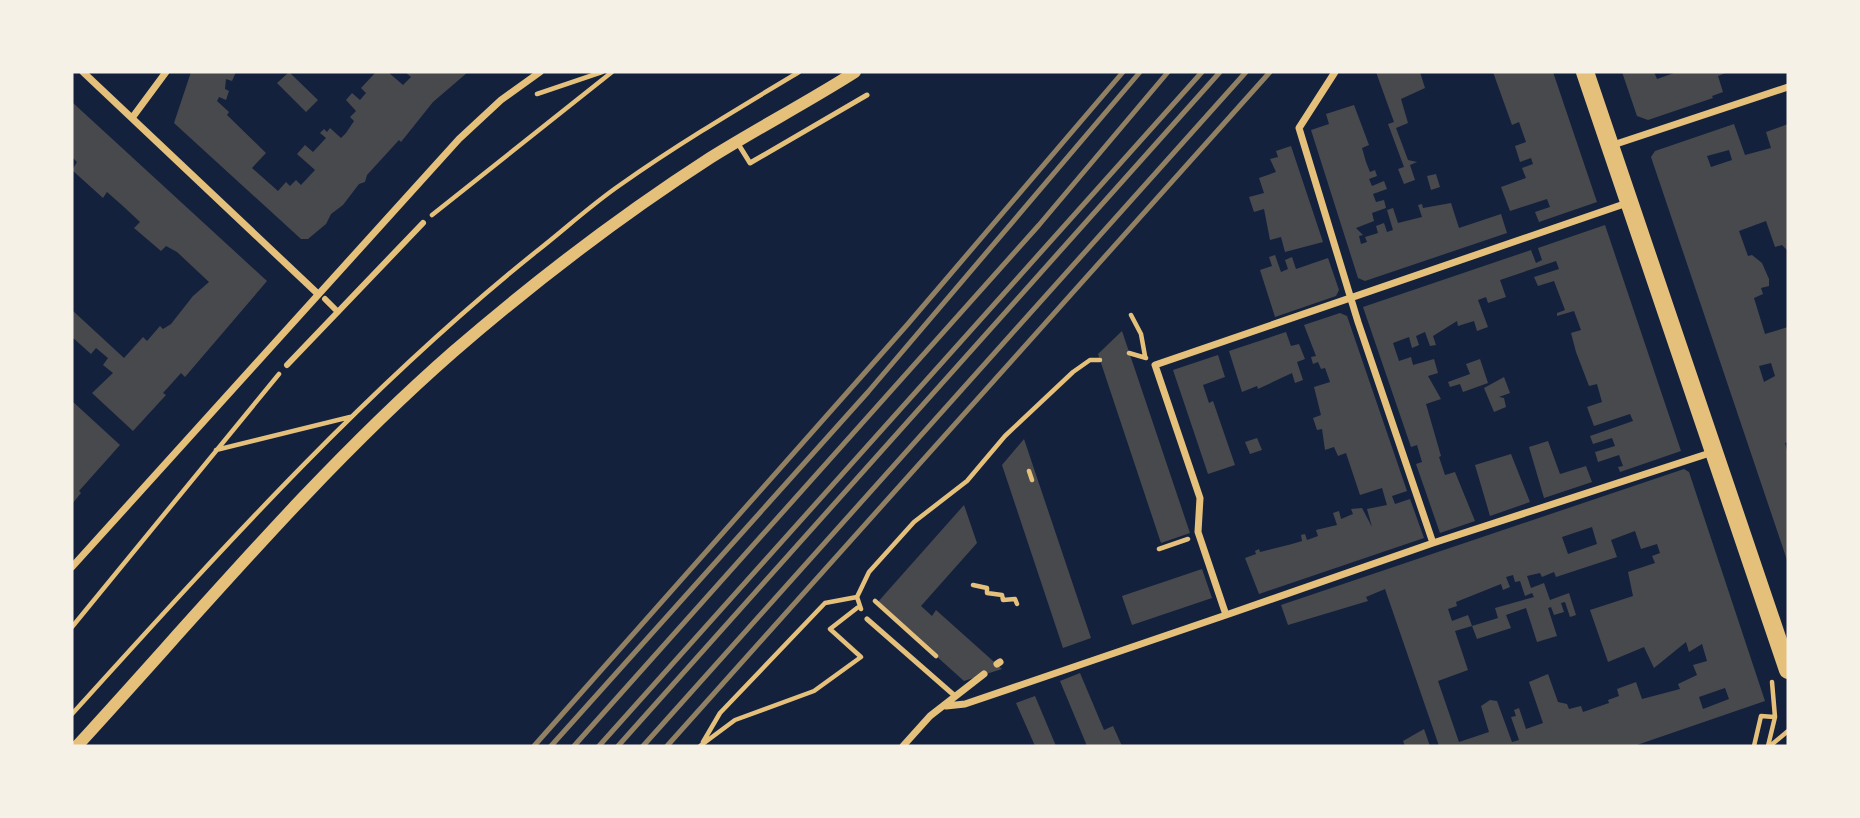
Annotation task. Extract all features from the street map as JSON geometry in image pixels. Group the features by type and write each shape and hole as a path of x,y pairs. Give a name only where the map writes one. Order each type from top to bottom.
{"main road":[{"path":"1585,72 1788,670"}],"street":[{"path":"83,72 338,312"},
{"path":"132,118 166,72"},
{"path":"72,567 321,297 472,125 500,100 540,72"},
{"path":"77,746 331,470 420,382 556,267 664,190 737,142 856,72"},
{"path":"1335,72 1299,128 1352,299 1433,543"},
{"path":"1611,146 1788,87"},
{"path":"1226,615 1198,532 1200,498 1155,365 1630,201"},
{"path":"287,365 423,223"},
{"path":"946,706 965,704 1433,543 1714,452"},
{"path":"903,746 930,716 984,674"}],"lane":[{"path":"737,142 750,163 867,95"},
{"path":"866,619 956,696"}],"path":[{"path":"534,95 602,72"},
{"path":"423,223 493,164 612,72"},
{"path":"1131,315 1141,334 1143,349"},
{"path":"856,597 869,572 914,522 967,481 1005,436 1073,372 1090,360 1100,360"},
{"path":"72,627 287,365"},
{"path":"215,450 350,417"},
{"path":"1029,471 1032,480"},
{"path":"1159,549 1188,539"},
{"path":"973,584 987,588 987,593 1002,595 1003,600 1016,599 1017,604"},
{"path":"856,597 866,619"},
{"path":"700,746 720,713 825,603 856,597"},
{"path":"875,601 936,656"},
{"path":"700,746 735,720 814,691 861,657 830,629 860,606"},
{"path":"1769,746 1775,717 1770,672"},
{"path":"1754,746 1761,716 1775,717"},
{"path":"1769,746 1788,731"}],"building":[{"path":"191,72 236,72 232,81 226,79 225,89 229,91 226,100 219,97 217,101 229,112 227,115 266,153 252,168 278,191 286,182 290,186 296,180 301,185 315,170 297,154 305,145 313,152 326,138 320,133 324,129 327,132 330,128 341,138 346,133 354,121 350,117 356,111 346,100 352,93 360,100 366,93 361,88 376,72 388,72 403,85 411,77 405,72 468,72 433,102 401,142 399,140 367,175 365,182 359,184 343,205 331,214 326,224 308,239 301,239 174,123"},
{"path":"289,72 318,100 306,112 277,83"},
{"path":"1376,72 1420,72 1425,88 1401,99 1408,123 1396,128 1408,160 1417,162 1410,165 1415,180 1404,184 1398,169 1404,167 1388,124 1394,122"},
{"path":"1493,72 1553,72 1597,202 1539,222 1535,212 1550,207 1547,199 1510,211 1501,187 1526,178 1522,168 1533,164 1531,158 1520,162 1515,146 1526,142 1519,122 1512,125"},
{"path":"1622,72 1654,72 1657,79 1677,72 1728,72 1718,76 1723,92 1712,96 1713,98 1648,120 1637,116"},
{"path":"72,102 267,281 185,377 181,373 163,393 166,395 133,431 92,393 113,373 103,365 108,358 96,348 91,354 72,337 72,310 124,358 143,337 147,341 160,326 163,329 171,324 193,296 209,282 177,252 166,246 161,251 134,228 140,222 124,207 107,192 103,198 72,170 77,162 72,157"},
{"path":"1354,105 1369,145 1362,148 1366,162 1370,172 1375,170 1377,176 1369,179 1372,186 1384,181 1387,189 1373,194 1376,202 1384,200 1386,208 1372,213 1374,221 1356,228 1363,235 1359,236 1361,244 1367,242 1365,237 1378,233 1376,226 1384,223 1387,232 1393,230 1387,210 1393,208 1398,223 1422,217 1418,205 1422,204 1423,208 1451,203 1459,228 1501,214 1507,233 1365,281 1358,278 1311,130 1329,124 1326,114"},
{"path":"1734,124 1745,155 1771,148 1766,132 1788,124 1788,251 1782,245 1775,247 1766,221 1739,231 1748,256 1752,255 1762,263 1769,279 1769,286 1761,288 1763,294 1754,298 1765,334 1788,327 1788,442 1785,443 1788,454 1788,563 1651,157 1655,151","holes":["1729,150 1732,160 1711,167 1707,156","1771,363 1775,376 1764,382 1759,366"]},
{"path":"1291,146 1323,242 1285,252 1281,237 1270,240 1264,209 1254,212 1249,197 1264,193 1259,178 1276,172 1270,159 1278,157 1276,151"},
{"path":"1436,174 1440,187 1431,190 1427,176"},
{"path":"1605,225 1681,451 1620,472 1618,467 1623,466 1619,455 1598,462 1595,452 1615,446 1612,438 1593,444 1590,436 1633,421 1630,414 1594,426 1587,407 1602,402 1597,384 1589,386 1576,352 1571,333 1581,330 1574,311 1557,316 1557,313 1565,310 1554,281 1538,286 1534,277 1559,269 1556,261 1500,280 1506,297 1488,303 1486,297 1478,300 1488,327 1477,331 1474,321 1458,326 1457,321 1433,336 1436,345 1430,346 1425,332 1416,336 1419,345 1412,348 1409,337 1393,343 1399,361 1411,357 1413,365 1434,359 1438,373 1428,376 1441,399 1426,404 1441,456 1439,457 1445,475 1455,472 1475,521 1440,533 1416,464 1422,462 1417,445 1411,447 1363,307 1531,250 1536,263 1542,260 1538,248"},
{"path":"1275,255 1281,272 1288,269 1285,260 1292,257 1296,269 1328,258 1339,290 1336,296 1275,317 1260,270 1272,266 1269,257"},
{"path":"1340,313 1347,316 1407,491 1392,496 1395,504 1410,499 1424,538 1259,594 1245,558 1256,554 1255,551 1302,541 1301,535 1305,534 1307,540 1318,536 1316,530 1337,525 1333,513 1339,511 1341,519 1353,514 1351,509 1362,508 1372,527 1367,509 1387,505 1382,488 1360,495 1346,453 1338,456 1334,447 1325,450 1322,429 1317,430 1313,418 1321,415 1314,387 1330,382 1325,368 1321,369 1318,362 1313,364 1311,357 1316,356 1304,325"},
{"path":"1122,331 1190,533 1161,543 1098,354"},
{"path":"1286,332 1291,346 1299,344 1305,359 1297,362 1303,380 1295,383 1292,373 1258,389 1257,386 1242,392 1229,351"},
{"path":"1218,355 1225,377 1203,385 1209,403 1213,401 1235,465 1208,474 1173,370"},
{"path":"1480,359 1488,383 1463,392 1460,384 1450,387 1448,382 1470,374 1466,364"},
{"path":"1504,377 1510,393 1499,397 1504,398 1506,407 1494,412 1484,388"},
{"path":"72,401 120,445 79,491 81,493 72,504"},
{"path":"1257,438 1262,450 1250,454 1245,442"},
{"path":"1024,439 1091,638 1063,648 1002,465"},
{"path":"1548,441 1560,474 1586,466 1592,482 1544,498 1529,447"},
{"path":"1511,454 1530,502 1490,516 1475,465"},
{"path":"1684,469 1689,472 1765,701 1634,746 1439,746 1385,589 1366,597 1368,601 1288,625 1281,605","holes":["1592,527 1597,544 1568,554 1562,537","1635,531 1641,549 1657,544 1660,553 1652,556 1655,563 1628,572 1633,596 1590,610 1608,662 1644,647 1654,668 1686,642 1689,652 1702,644 1707,661 1693,665 1697,675 1678,684 1680,689 1642,699 1636,682 1617,689 1619,696 1608,700 1609,703 1583,712 1581,706 1569,709 1567,704 1558,702 1548,674 1529,682 1543,723 1526,729 1519,708 1514,710 1516,716 1511,717 1519,740 1512,742 1497,701 1490,700 1481,706 1489,732 1459,742 1438,681 1468,670 1455,631 1472,626 1477,639 1511,628 1506,615 1526,608 1537,642 1557,636 1548,608 1551,607 1554,615 1564,612 1561,603 1565,602 1570,617 1576,615 1569,593 1550,600 1544,583 1531,588 1527,576 1540,573 1542,577 1554,572 1556,577 1617,557 1611,540","1513,575 1515,582 1520,581 1525,596 1532,593 1534,597 1495,608 1498,618 1472,626 1468,615 1452,621 1448,609 1457,606 1456,602 1501,584 1503,590 1510,587 1506,577","1725,688 1729,699 1703,709 1699,697"]},
{"path":"964,505 977,543 921,606 932,616 936,610 1002,669 964,681 877,603"},
{"path":"1202,569 1212,598 1132,625 1122,596"},
{"path":"1080,673 1104,730 1113,726 1122,746 1087,746 1060,681"},
{"path":"1035,696 1056,746 1035,746 1016,703"},
{"path":"1424,729 1430,746 1405,746 1403,741"}],"railway":[{"path":"534,746 907,325 1123,72"},
{"path":"551,746 868,392 1140,72"},
{"path":"574,746 1039,225 1168,72"},
{"path":"599,746 1202,72"},
{"path":"618,746 1220,72"},
{"path":"643,746 1246,72"},
{"path":"667,746 1270,72"}]}
